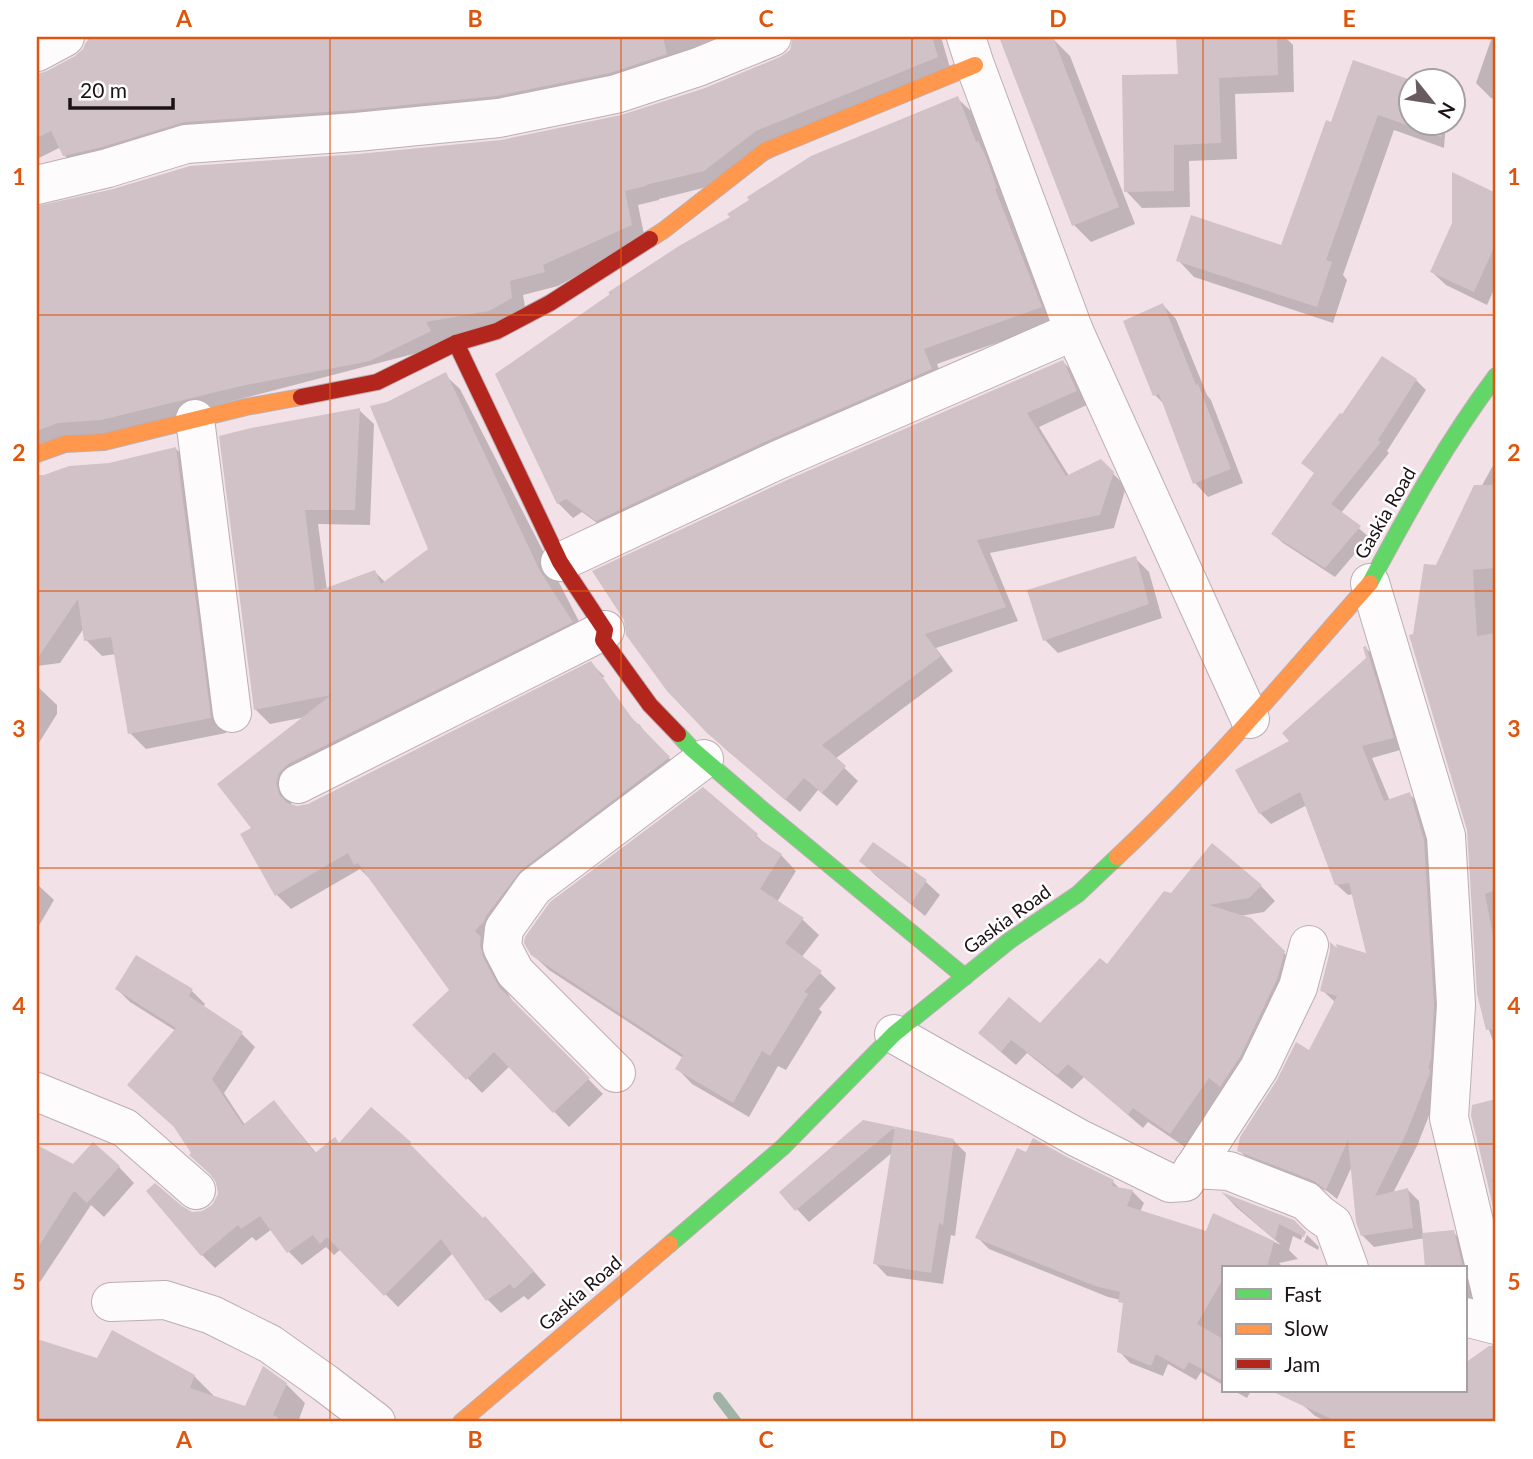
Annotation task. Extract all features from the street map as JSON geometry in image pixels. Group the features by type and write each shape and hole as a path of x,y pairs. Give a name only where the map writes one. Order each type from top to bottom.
{"street":[{"path":"37,52 65,37"},
{"path":"37,186 186,144 356,132 499,118 616,94 698,67 772,37"},
{"path":"37,454 65,444 103,442 195,418 377,382 456,343 497,331 550,303 664,230 765,151 970,51 1074,331 1250,719"},
{"path":"560,562 778,460 1074,331"},
{"path":"456,343 560,562 605,630 603,640 650,705 692,749 965,976"},
{"name":"Gaskia Road","path":"461,1422 783,1147 894,1034 1009,941 1078,894 1159,818 1370,583 1412,505 1471,409 1496,376"},
{"path":"195,418 232,713"},
{"path":"1370,583 1446,835 1456,1005 1449,1118 1496,1313"},
{"path":"298,784 605,630"},
{"path":"616,1073 515,972 502,947 504,929 534,887 704,759"},
{"path":"894,1034 1078,1138 1162,1180 1170,1183 1185,1182 1259,1068 1298,987 1309,945"},
{"path":"37,1092 125,1128 196,1190"},
{"path":"1193,1169 1229,1171 1306,1201 1333,1224 1348,1266"},
{"path":"111,1302 164,1300 212,1315 270,1344 376,1422"},
{"path":"1466,1317 1496,1325"}],"building":[{"path":"94,37 663,37 667,54 610,73 496,96 354,110 184,122 63,156 51,131 37,138 37,74 75,56 86,42"},
{"path":"793,37 932,37 938,57 756,131 704,171 625,191 632,225 543,265 545,272 510,281 512,298 489,311 426,322 431,331 370,361 241,386 101,420 58,423 37,431 37,206 113,189 190,166 501,140 621,115 705,88 780,57 790,50"},
{"path":"999,37 1053,37 1119,207 1072,226"},
{"path":"1176,37 1277,37 1278,75 1219,78 1221,143 1174,145 1174,191 1124,192 1122,75 1178,74"},
{"path":"1353,60 1396,75 1396,121 1378,115 1326,260 1332,262 1317,307 1176,261 1191,215 1281,245 1326,120 1331,122"},
{"path":"958,96 976,142 978,141 986,157 997,188 995,189 1042,307 924,349 932,369 769,440 596,521 566,499 557,504 495,374 613,292 607,293 679,246 730,217 727,214 749,200 747,197 811,156"},
{"path":"1452,172 1496,193 1496,243 1474,292 1430,272 1452,223"},
{"path":"1163,303 1231,469 1193,484 1159,394 1153,396 1123,321"},
{"path":"1382,356 1417,379 1378,440 1381,442 1331,504 1361,526 1325,568 1271,534 1314,473 1301,463 1340,413 1342,414"},
{"path":"1063,360 1077,391 1027,413 1066,476 1101,459 1114,472 1100,515 977,540 1006,607 925,634 941,656 822,745 846,766 822,793 804,778 785,800 707,733 667,691 626,635 624,620 592,571 787,480"},
{"path":"446,372 540,571 573,622 288,764 279,773 276,783 279,794 287,803 297,806 308,804 591,661 632,718 670,757 521,870 486,916 483,924 475,931 481,937 483,957 499,987 590,1078 553,1113 494,1052 466,1080 412,1025 449,990 358,863 354,865 348,853 275,896 240,834 251,828 217,784 331,695 254,710 219,436 360,408 355,510 305,510 315,592 375,570 381,584 428,549 370,406 387,402"},
{"path":"176,447 211,718 128,734 111,637 84,641 78,599 37,659 37,475 69,466 109,463"},
{"path":"1474,485 1496,485 1496,568 1473,570 1477,636 1496,633 1496,890 1485,894 1496,950 1496,1029 1486,1030 1477,994 1467,830 1409,635 1413,634 1424,564 1436,565"},
{"path":"1136,556 1149,604 1043,641 1027,590"},
{"path":"1366,646 1394,738 1362,746 1384,801 1410,792 1424,840 1434,1005 1431,1059 1428,1068 1430,1073 1406,1134 1375,1196 1408,1188 1413,1228 1361,1236 1356,1222 1348,1140 1326,1190 1314,1181 1237,1151 1240,1137 1277,1080 1296,1042 1309,1050 1337,996 1320,991 1330,942 1337,948 1336,944 1366,953 1349,883 1335,885 1300,792 1259,814 1235,770 1289,741 1282,733 1366,658 1363,647"},
{"path":"703,787 758,834 756,837 782,854 760,889 804,918 785,943 822,971 804,992 808,994 770,1056 762,1051 733,1103 675,1069 683,1055 531,955 524,943 525,937 550,902"},
{"path":"873,842 927,880 911,904 859,861"},
{"path":"1212,843 1262,885 1249,898 1209,905 1251,918 1285,951 1277,979 1240,1057 1220,1087 1209,1078 1170,1134 1133,1108 1128,1115 1068,1064 1057,1075 1011,1040 1001,1052 978,1033 1009,997 1040,1023 1100,958 1107,964 1164,891 1171,893"},
{"path":"136,955 193,989 189,996 243,1032 212,1079 243,1125 274,1100 315,1153 335,1137 339,1143 371,1107 411,1142 410,1144 483,1218 485,1216 534,1271 514,1289 510,1284 486,1301 441,1239 384,1296 327,1237 320,1244 313,1235 287,1253 260,1216 241,1229 238,1225 201,1256 146,1191 155,1183 192,1212 202,1211 212,1205 218,1194 216,1182 189,1155 191,1153 174,1127 127,1085 176,1028 115,989"},
{"path":"1496,1099 1496,1180 1487,1181 1471,1116 1472,1105"},
{"path":"863,1120 954,1139 943,1225 939,1223 931,1273 873,1264 895,1127 795,1211 779,1192"},
{"path":"1033,1138 1114,1180 1112,1186 1133,1190 1127,1206 1206,1231 1213,1213 1274,1241 1268,1266 1222,1266 1222,1281 1197,1324 1222,1338 1222,1380 1189,1362 1184,1370 1156,1354 1151,1366 1117,1352 1123,1303 1118,1302 1120,1292 1095,1286 975,1238 1017,1148 1026,1152"},
{"path":"93,1142 120,1166 87,1203 74,1191 37,1249 37,1145 73,1164"},
{"path":"1487,1181 1496,1181 1496,1221"},
{"path":"1221,1192 1294,1220 1306,1232 1304,1237 1279,1224 1275,1240"},
{"path":"1454,1230 1463,1266 1425,1266 1422,1233"},
{"path":"112,1330 195,1375 190,1388 245,1406 263,1366 287,1383 273,1415 278,1417 277,1422 37,1422 37,1339 97,1358"},
{"path":"1489,1346 1496,1346 1496,1422 1338,1422 1273,1392 1466,1392 1466,1362"}],"waterway":[{"path":"718,1397 737,1422"}],"traffic: fast":[{"path":"1370,583 1445,451 1496,376"},
{"path":"678,734 764,811 965,977"},
{"path":"670,1244 783,1147 894,1034 1009,941 1078,894 1117,857"}],"traffic: slow":[{"path":"650,239 765,151 975,65"},
{"path":"37,454 65,444 104,442 246,407 301,397"},
{"path":"1117,857 1215,757 1370,583"},
{"path":"461,1422 670,1244"}],"traffic: jam":[{"path":"301,397 377,382 456,343 497,331 550,303 650,239"},
{"path":"456,343 560,562 605,630 603,640 650,705 678,734"}]}
